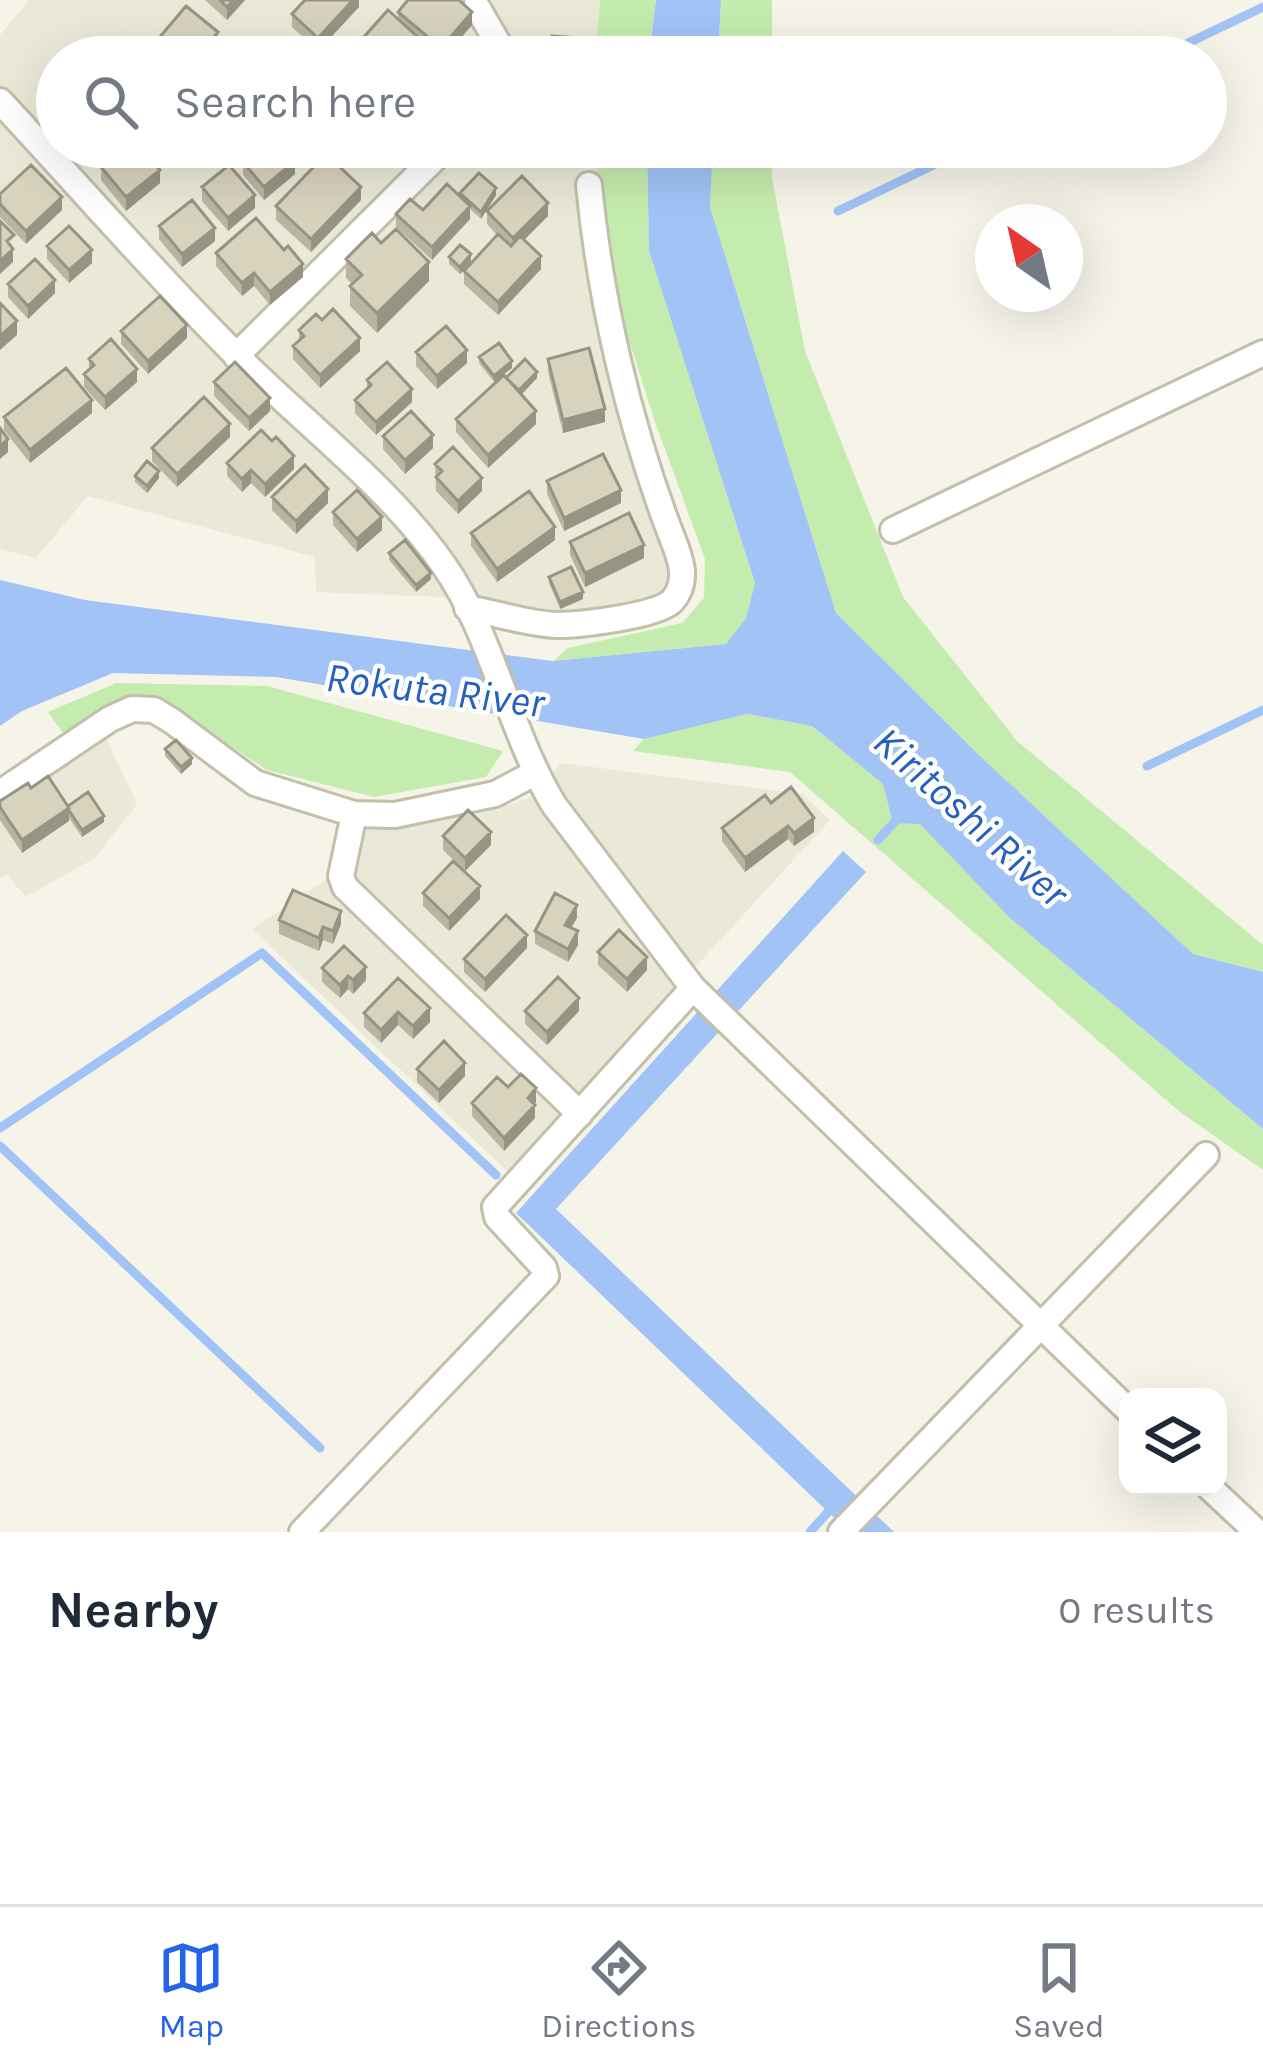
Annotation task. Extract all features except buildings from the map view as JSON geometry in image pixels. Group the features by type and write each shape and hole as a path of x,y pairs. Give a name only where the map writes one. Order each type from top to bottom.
{"street":[{"path":"473,0 494,36"},
{"path":"0,100 36,139"},
{"path":"63,168 236,356 418,530 447,568 469,612 531,763 554,805 697,992 1119,1401"},
{"path":"236,356 425,168"},
{"path":"469,612 557,625 654,612 670,604 682,586 682,562 651,481 596,260 589,185"},
{"path":"893,530 1263,353"},
{"path":"0,793 110,719 132,710 154,710 254,783 354,814 395,814 495,794 531,763"},
{"path":"354,814 341,876 345,887 580,1114"},
{"path":"302,1532 546,1276 544,1268 496,1217 496,1208 697,992"},
{"path":"841,1532 1206,1155"},
{"path":"1219,1496 1257,1532"}],"shaded area":[{"path":"29,0 600,0 597,36 36,36 36,168 596,168 609,347 677,571 658,605 559,619 443,597 316,592 315,557 88,496 36,558 0,549 0,35"},
{"path":"98,721 137,804 95,858 26,897 7,875 0,878 0,785"},
{"path":"561,763 802,794 830,820 508,1172 252,929 351,863 367,823 474,815 528,799"}],"green space":[{"path":"600,0 656,0 652,36 597,36"},
{"path":"721,0 772,0 772,36 719,36"},
{"path":"596,168 647,168 649,251 755,583 746,618 726,644 553,661 568,648 682,623 704,598 705,559 603,259"},
{"path":"712,168 772,168 805,351 903,597 1017,741 1263,945 1263,972 1193,954 980,756 836,613 710,207"},
{"path":"116,683 267,686 503,751 486,777 374,797 267,770 153,696 65,736 48,712"},
{"path":"747,714 812,726 883,784 1010,918 1263,1129 1263,1170 1180,1112 790,772 633,751 644,739"}],"water":[{"path":"656,0 721,0 719,36 652,36"},
{"path":"647,168 712,168 710,207 836,613 980,756 1193,954 1263,972 1263,1129 1010,918 920,824 893,823 883,784 812,726 747,714 644,739 276,677 113,673 22,711 0,726 0,580 85,600 553,661 726,644 746,618 755,583 649,251"},
{"path":"843,851 866,872 556,1209 894,1532 849,1532 516,1213"}],"waterway":[{"path":"1203,36 1263,7"},
{"path":"838,211 927,168"},
{"path":"1147,766 1263,710"},
{"path":"878,840 899,817"},
{"path":"0,1128 262,953 496,1175"},
{"path":"0,1146 320,1448"},
{"path":"810,1532 828,1512"}],"water label":[{"name":"Rokuta River","path":"435,690"},
{"name":"Kiritoshi River","path":"971,817"}]}
